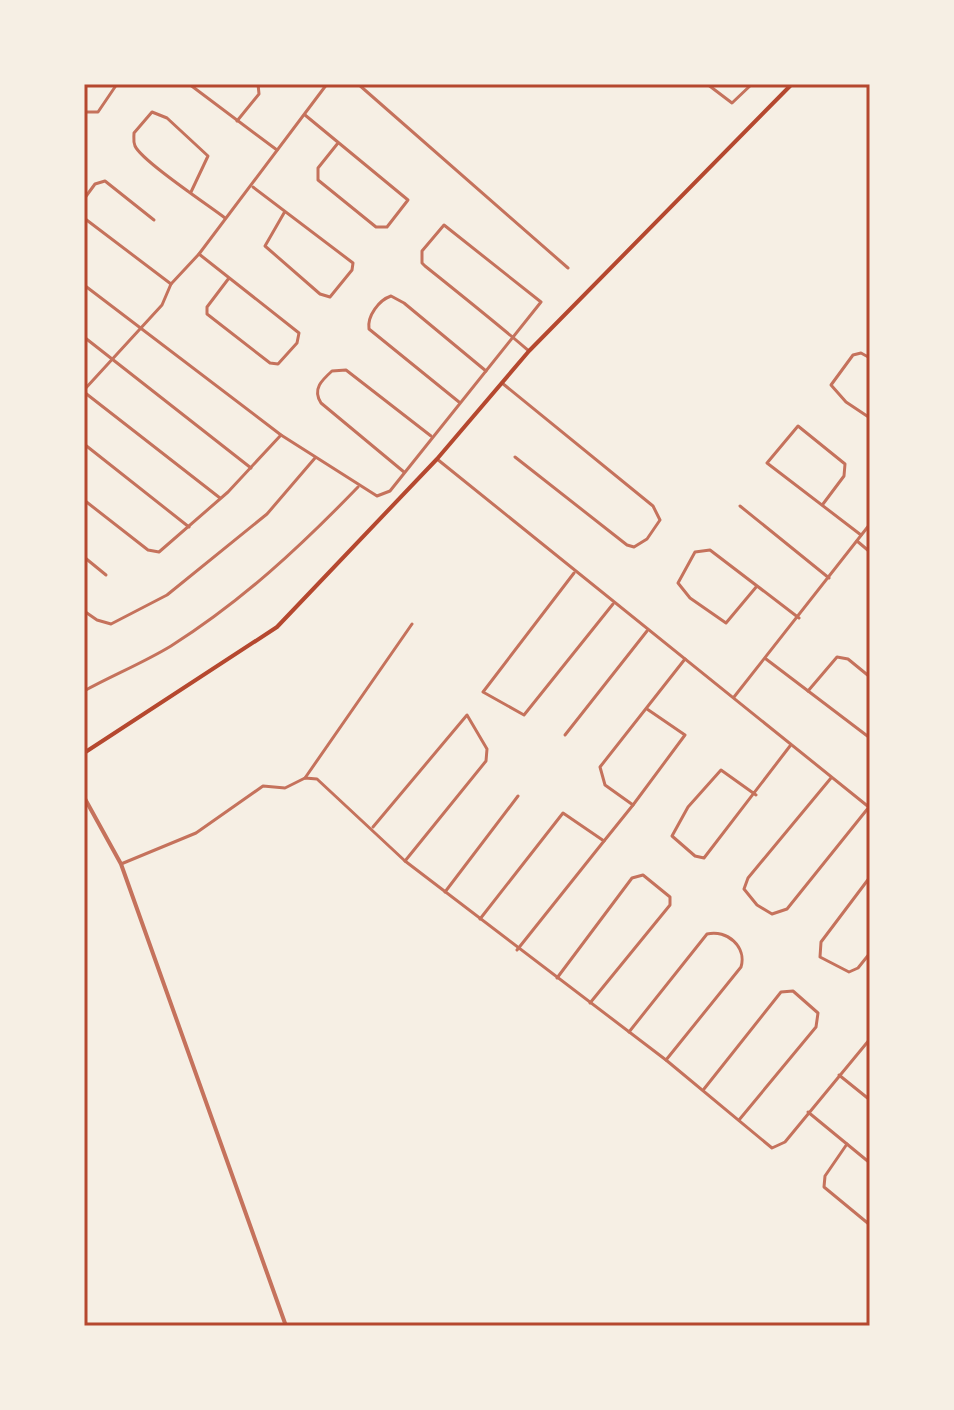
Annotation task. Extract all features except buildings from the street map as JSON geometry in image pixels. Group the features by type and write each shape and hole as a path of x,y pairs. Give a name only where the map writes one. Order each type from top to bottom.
{"main road":[{"path":"84,753 277,627 437,459 529,351 792,84"}],"street":[{"path":"84,112 98,112 117,84"},
{"path":"189,84 277,150"},
{"path":"237,121 259,94 258,84"},
{"path":"221,499 84,391 162,305 171,284 199,254 327,84"},
{"path":"358,84 568,268"},
{"path":"707,84 732,103 752,84"},
{"path":"191,192 208,156 167,118 152,112 137,128 134,144 191,192 225,218"},
{"path":"305,115 408,200 384,228 376,227 318,180 318,168 338,143"},
{"path":"84,199 95,184 105,181 154,220"},
{"path":"251,186 353,263 352,270 330,297 320,294 265,246 284,213"},
{"path":"84,218 171,284"},
{"path":"84,285 281,435 359,486 382,496 514,338 541,302 444,225 422,251 422,263 514,338 529,351"},
{"path":"199,254 299,333 297,343 278,364 270,363 207,314 207,307 229,278"},
{"path":"460,403 369,329 370,318 382,300 391,296 404,303 486,371"},
{"path":"84,337 251,469"},
{"path":"870,358 861,353 853,355 831,385 846,402 870,418"},
{"path":"404,472 321,403 317,394 320,383 332,371 346,370 432,436"},
{"path":"502,383 653,506 660,520 647,539 634,547 627,545 515,457"},
{"path":"823,504 844,476 845,464 798,426 767,463 861,535"},
{"path":"84,500 151,552 166,548 221,499 281,435"},
{"path":"84,444 189,527"},
{"path":"84,611 97,620 111,624 167,595 267,514 315,458"},
{"path":"437,459 574,573 870,807 787,909 772,914 757,905 744,889 748,878 831,778"},
{"path":"84,691 171,646 244,595 290,556 359,486"},
{"path":"740,506 829,578"},
{"path":"734,697 870,524"},
{"path":"857,541 870,552"},
{"path":"757,586 733,619 726,623 690,598 678,583 695,552 704,549 757,586 799,618"},
{"path":"84,557 106,575"},
{"path":"574,573 483,692 513,712 524,715 613,604"},
{"path":"121,864 196,833 263,786 285,788 305,778 412,624"},
{"path":"565,735 647,631"},
{"path":"808,691 837,657 848,659 870,677"},
{"path":"633,805 605,785 600,767 685,659"},
{"path":"766,659 870,738"},
{"path":"517,950 685,735 647,709"},
{"path":"372,828 467,715 487,749 486,761 405,861"},
{"path":"756,795 721,770 688,807 672,836 695,856 704,858 756,795 790,746"},
{"path":"305,778 325,784 405,861 517,950 666,1060 772,1148 785,1142 870,1039"},
{"path":"445,892 518,796"},
{"path":"84,797 121,864 286,1326"},
{"path":"480,919 563,813 604,841"},
{"path":"557,978 632,878 643,875 670,897 670,905 590,1003"},
{"path":"870,877 821,942 819,952 820,957 849,972 858,968 870,953"},
{"path":"629,1032 707,934 721,933 738,945 743,956 741,967 666,1060"},
{"path":"703,1090 781,992 793,991 814,1008 818,1016 816,1027 739,1120"},
{"path":"839,1075 870,1100"},
{"path":"808,1112 870,1163"},
{"path":"847,1144 825,1176 824,1187 870,1225"}]}
